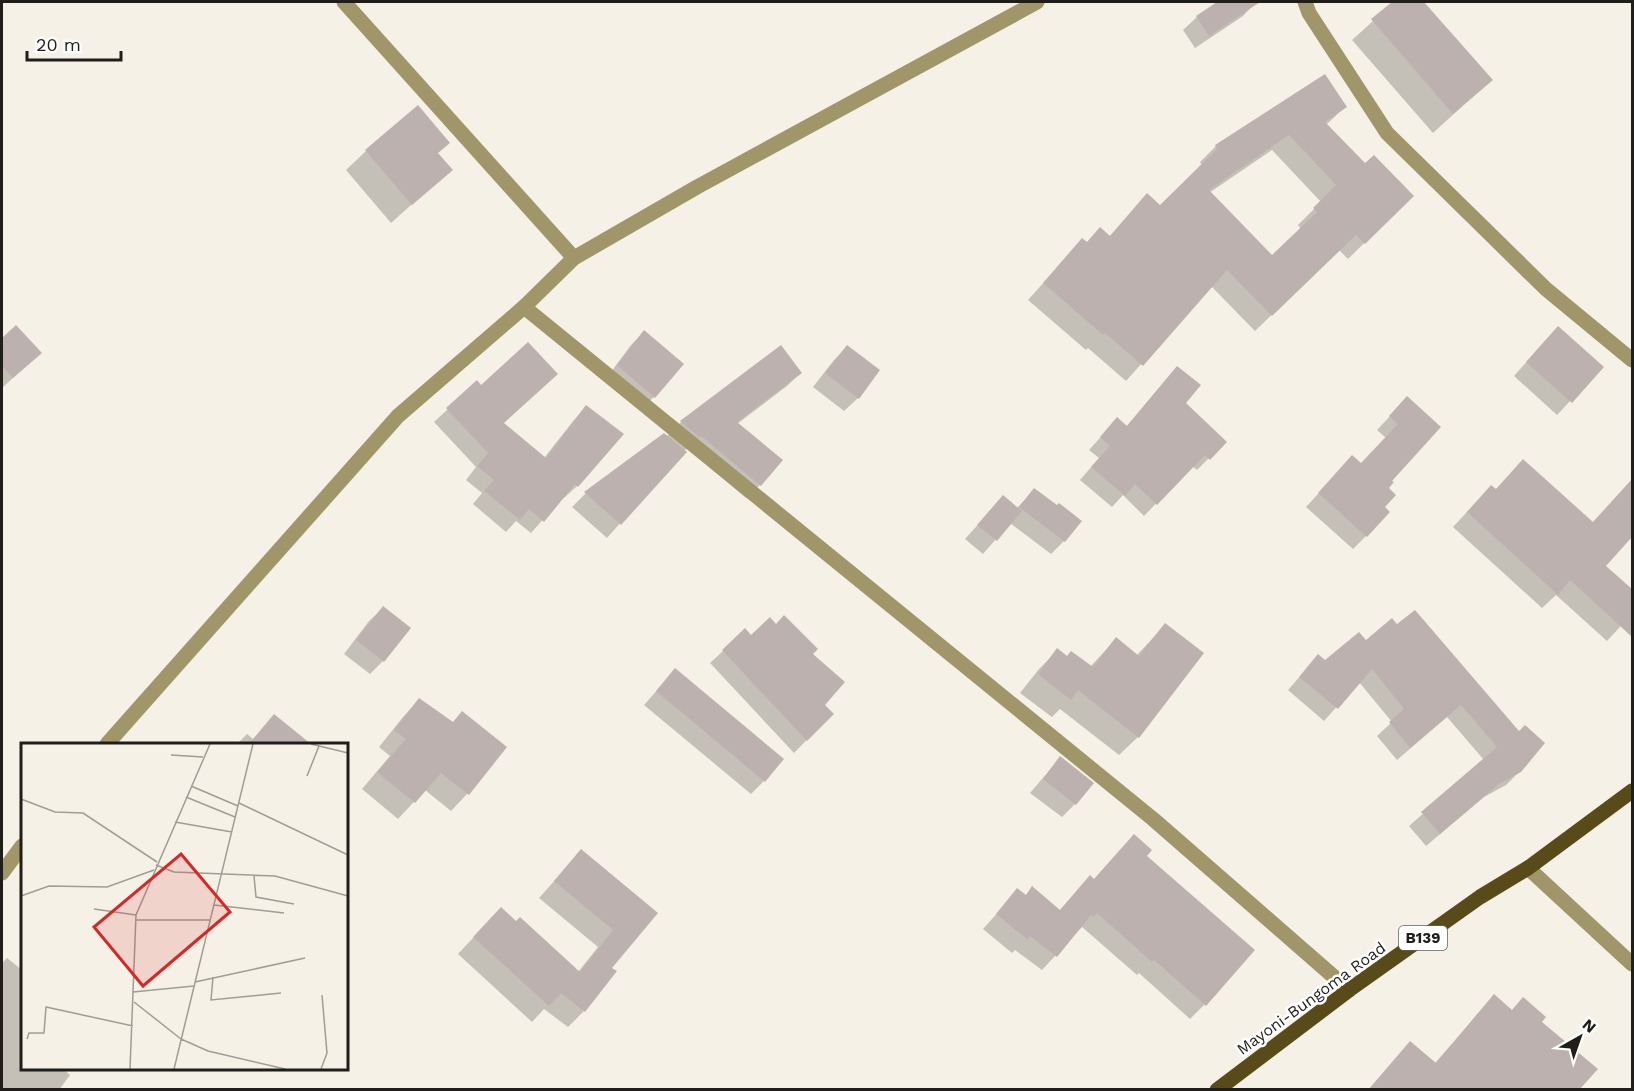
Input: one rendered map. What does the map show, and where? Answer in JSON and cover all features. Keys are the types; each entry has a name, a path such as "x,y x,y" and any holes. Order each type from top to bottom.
{"main road":[{"name":"Mayoni-Bungoma Road","path":"1217,1089 1349,990 1480,897 1528,868 1632,791"}],"street":[{"path":"344,2 574,258"},
{"path":"108,743 398,416 524,307 574,258 697,187 1038,2"},
{"path":"1305,2 1309,14 1387,133 1546,289 1632,360"},
{"path":"524,307 1153,819 1349,990"},
{"path":"2,873 21,847"},
{"path":"1528,868 1632,964"}],"building":[{"path":"1217,2 1260,2 1209,36 1196,16"},
{"path":"1392,2 1424,2 1493,80 1453,114 1371,19"},
{"path":"1325,74 1347,107 1325,122 1365,163 1374,155 1414,196 1365,244 1356,235 1272,316 1227,270 1143,366 1043,283 1082,238 1087,242 1100,227 1110,236 1147,193 1160,205 1217,149 1215,145","holes":["1289,135 1336,185 1313,208 1317,212 1272,255 1209,190"]},
{"path":"418,105 450,143 438,153 453,170 412,205 365,150"},
{"path":"16,325 42,353 13,378 2,366 2,338"},
{"path":"1558,326 1604,367 1572,403 1526,362"},
{"path":"644,330 684,364 655,398 617,365"},
{"path":"528,342 558,374 504,423 546,458 586,405 624,434 578,487 575,484 544,522 529,509 520,520 484,491 494,480 477,466 488,453 446,408 477,380 481,385"},
{"path":"781,345 802,373 737,422 783,460 761,486 680,421"},
{"path":"847,345 880,370 859,399 825,373"},
{"path":"1177,366 1201,385 1186,403 1227,442 1210,460 1205,455 1157,505 1135,484 1125,496 1091,467 1110,446 1100,437 1117,417 1127,426"},
{"path":"1407,396 1441,427 1392,481 1394,482 1389,488 1396,495 1385,507 1390,512 1367,537 1318,493 1352,455 1361,463 1398,424 1389,416"},
{"path":"664,433 687,452 621,525 584,492"},
{"path":"1523,459 1593,522 1632,479 1632,537 1606,566 1632,589 1632,637 1570,580 1558,595 1467,512 1491,485 1496,489"},
{"path":"1034,488 1057,505 1059,503 1082,521 1065,542 1019,507"},
{"path":"1003,495 1022,511 997,541 977,525"},
{"path":"383,606 411,628 384,662 356,640"},
{"path":"1415,610 1519,731 1525,725 1545,743 1521,772 1499,784 1440,834 1421,812 1497,747 1461,705 1410,748 1389,722 1404,709 1372,669 1338,709 1299,677 1318,654 1325,660 1359,632 1366,640 1392,618 1397,624"},
{"path":"784,615 818,649 813,654 845,682 825,705 834,714 807,741 722,650 745,628 751,635 770,617 776,624"},
{"path":"1165,623 1204,653 1139,738 1078,690 1071,700 1038,674 1057,648 1067,656 1071,651 1093,667 1116,637 1139,656"},
{"path":"675,668 784,759 765,782 656,691"},
{"path":"419,698 453,722 462,711 507,747 469,795 441,773 415,803 377,772 406,739 394,730"},
{"path":"274,714 310,743 250,743"},
{"path":"1060,756 1094,783 1076,805 1043,779"},
{"path":"1134,834 1152,850 1147,856 1255,950 1206,1006 1097,913 1094,917 1091,915 1057,957 1030,936 1028,940 996,914 1017,888 1026,895 1032,886 1060,910 1090,875 1094,879"},
{"path":"581,849 658,913 612,968 617,971 585,1012 561,993 549,1006 473,937 501,907 516,921 520,917 580,972 613,930 554,881"},
{"path":"1494,994 1512,1010 1523,997 1546,1017 1542,1022 1598,1069 1580,1089 1369,1089 1410,1041 1436,1063"}]}
